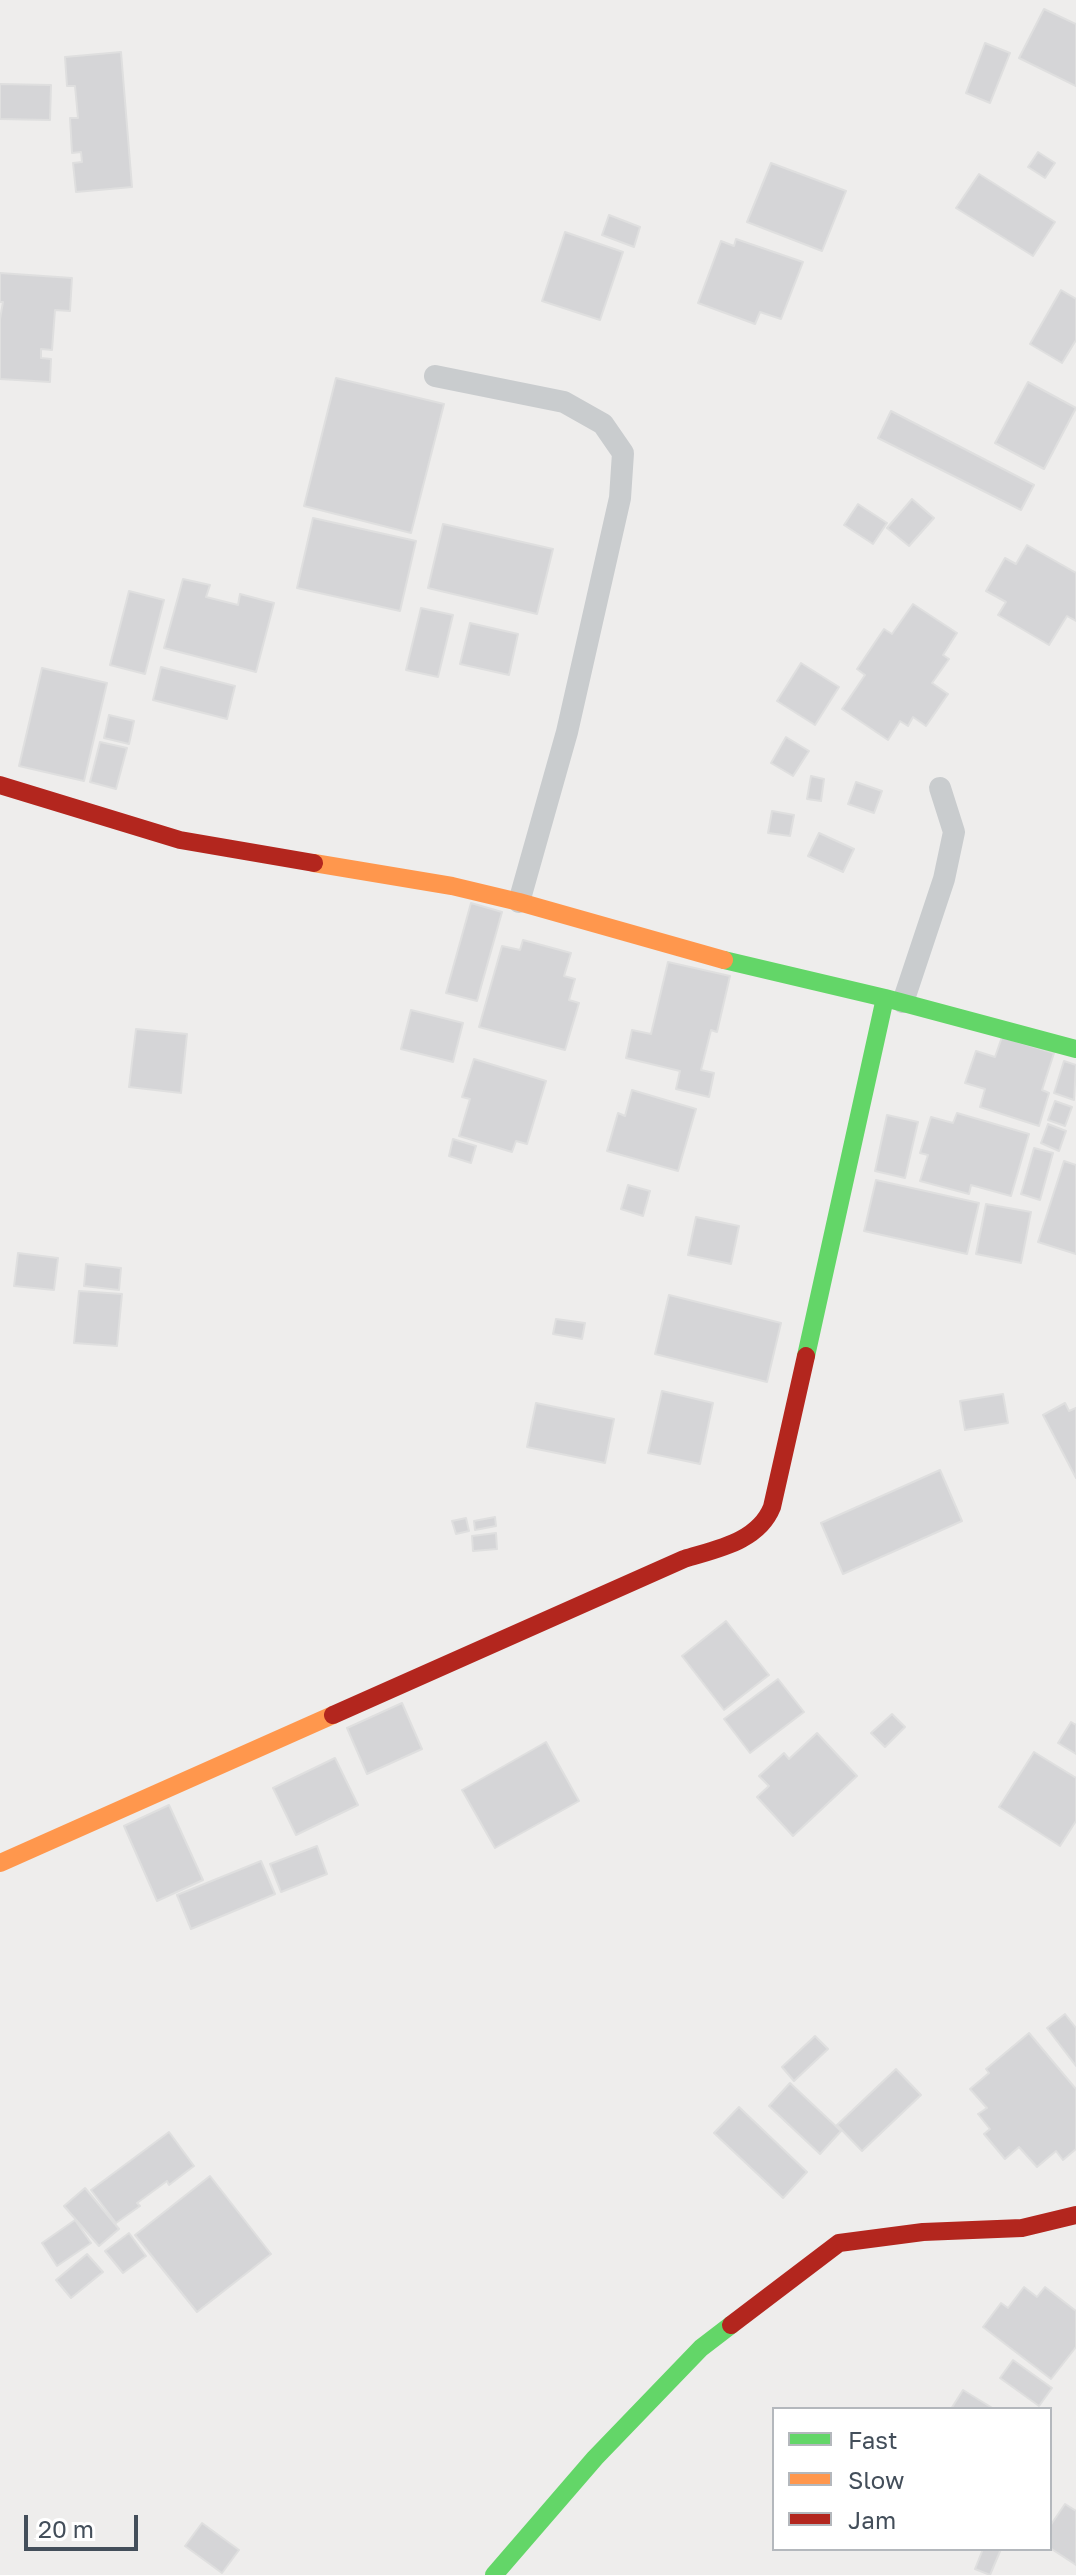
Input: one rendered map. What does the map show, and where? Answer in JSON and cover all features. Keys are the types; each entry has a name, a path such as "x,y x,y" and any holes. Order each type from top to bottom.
{"street":[{"path":"0,785 180,840 452,886 704,955 894,1000 1076,1049"},
{"path":"0,1863 684,1559 733,1543 756,1531 769,1515 777,1488 894,1000"},
{"path":"494,2575 595,2458 701,2348 839,2243 923,2232 1022,2228 1076,2215"}],"lane":[{"path":"435,376 564,402 603,424 623,453 620,498 574,703 519,902"},
{"path":"894,1000 944,879 954,832 940,788"}],"building":[{"path":"1044,9 1076,24 1076,86 1019,58"},
{"path":"985,43 1010,53 990,103 966,93"},
{"path":"121,52 132,187 76,192 73,163 82,162 81,152 72,153 70,118 78,118 75,86 67,86 65,57"},
{"path":"0,84 51,85 50,120 0,119"},
{"path":"1038,152 1055,163 1045,178 1028,167"},
{"path":"771,163 846,191 822,251 747,222"},
{"path":"979,174 1055,222 1033,256 956,208"},
{"path":"609,215 640,227 634,247 602,235"},
{"path":"565,232 623,252 600,320 542,301"},
{"path":"736,239 803,262 781,319 760,312 755,324 698,303 721,241 734,246"},
{"path":"0,273 72,278 70,311 55,310 52,350 41,349 41,358 51,359 50,382 0,379 3,302 0,302"},
{"path":"1061,290 1076,299 1076,340 1062,363 1030,344"},
{"path":"336,378 444,404 411,533 304,506"},
{"path":"1028,382 1076,408 1044,469 995,443"},
{"path":"891,411 1034,485 1021,510 878,438"},
{"path":"912,499 934,518 909,546 887,528"},
{"path":"858,504 887,523 873,544 844,525"},
{"path":"313,518 416,541 400,611 297,588"},
{"path":"443,524 553,549 537,614 428,588"},
{"path":"1027,545 1076,573 1076,621 1067,616 1049,645 998,615 1006,602 986,591 1005,558 1016,564"},
{"path":"183,579 210,585 206,597 238,605 240,594 274,603 256,672 164,648"},
{"path":"129,591 164,600 145,674 110,665"},
{"path":"913,604 957,633 943,655 949,659 932,683 948,694 926,726 913,717 908,726 900,721 888,740 842,709 865,675 857,669 884,629 892,634"},
{"path":"421,608 453,615 438,677 406,670"},
{"path":"470,623 518,634 509,675 460,664"},
{"path":"801,663 839,687 815,725 777,701"},
{"path":"161,667 235,686 227,719 153,700"},
{"path":"42,668 107,683 84,781 19,766"},
{"path":"109,715 134,721 129,744 104,738"},
{"path":"786,737 809,751 793,776 771,763"},
{"path":"100,742 127,748 116,789 90,782"},
{"path":"811,776 824,779 821,801 807,799"},
{"path":"856,782 882,791 874,813 848,804"},
{"path":"772,811 794,815 790,836 768,833"},
{"path":"819,833 854,849 843,872 808,856"},
{"path":"471,903 502,912 477,1001 446,993"},
{"path":"523,940 571,953 564,976 575,979 569,1000 579,1003 565,1050 479,1027 502,946 520,950"},
{"path":"668,962 730,976 717,1032 711,1030 701,1070 714,1073 709,1097 676,1089 680,1071 626,1058 632,1030 651,1034"},
{"path":"411,1010 463,1023 453,1062 401,1049"},
{"path":"136,1029 187,1034 181,1093 129,1087"},
{"path":"1002,1037 1054,1053 1042,1090 1049,1093 1039,1126 980,1107 985,1089 965,1083 976,1051 995,1057"},
{"path":"474,1059 546,1081 527,1144 516,1141 512,1152 459,1136 470,1099 462,1097"},
{"path":"1064,1061 1076,1065 1074,1100 1054,1093"},
{"path":"632,1090 696,1109 678,1171 607,1151 618,1113 625,1116"},
{"path":"1055,1101 1072,1107 1065,1126 1048,1120"},
{"path":"957,1113 1029,1134 1011,1196 971,1185 969,1194 920,1181 928,1155 920,1153 931,1117 953,1123"},
{"path":"887,1115 918,1122 905,1178 875,1171"},
{"path":"1048,1124 1066,1131 1059,1151 1041,1143"},
{"path":"453,1139 476,1146 471,1163 449,1156"},
{"path":"1034,1148 1053,1153 1040,1200 1021,1194"},
{"path":"1064,1161 1076,1165 1076,1254 1038,1242"},
{"path":"876,1180 979,1203 967,1254 864,1231"},
{"path":"628,1185 650,1191 643,1216 621,1209"},
{"path":"986,1204 1031,1212 1021,1263 976,1254"},
{"path":"696,1217 739,1226 731,1264 688,1255"},
{"path":"18,1253 58,1258 54,1290 14,1286"},
{"path":"86,1264 121,1268 119,1290 84,1286"},
{"path":"79,1291 122,1294 117,1346 74,1343"},
{"path":"669,1295 781,1323 767,1382 655,1354"},
{"path":"556,1319 585,1323 582,1339 553,1334"},
{"path":"662,1391 713,1403 700,1464 648,1453"},
{"path":"1003,1394 1008,1423 965,1430 960,1401"},
{"path":"536,1403 614,1419 605,1463 527,1447"},
{"path":"1065,1403 1069,1411 1076,1408 1076,1478 1043,1415"},
{"path":"940,1470 962,1521 843,1574 821,1523"},
{"path":"495,1517 496,1526 475,1530 474,1521"},
{"path":"466,1518 469,1531 456,1534 452,1521"},
{"path":"496,1533 497,1549 473,1551 472,1536"},
{"path":"726,1621 769,1675 724,1710 682,1656"},
{"path":"778,1679 804,1712 750,1753 724,1719"},
{"path":"402,1703 422,1749 367,1774 347,1728"},
{"path":"892,1714 905,1727 885,1747 871,1733"},
{"path":"1071,1722 1076,1725 1076,1754 1058,1743"},
{"path":"817,1733 857,1776 793,1836 757,1797 769,1786 759,1776 784,1753 789,1759"},
{"path":"546,1742 579,1801 495,1848 462,1790"},
{"path":"1034,1752 1076,1778 1076,1821 1060,1846 999,1807"},
{"path":"335,1758 358,1805 296,1835 273,1788"},
{"path":"169,1805 203,1880 157,1901 124,1826"},
{"path":"317,1846 327,1874 281,1892 270,1864"},
{"path":"261,1861 275,1894 191,1929 177,1895"},
{"path":"1065,2014 1076,2028 1076,2066 1047,2028"},
{"path":"1029,2033 1076,2089 1076,2149 1063,2160 1056,2151 1037,2167 1019,2147 1005,2159 984,2134 990,2129 978,2114 987,2108 970,2089 989,2073 986,2069"},
{"path":"815,2036 828,2049 794,2081 782,2067"},
{"path":"896,2069 921,2095 862,2151 837,2125"},
{"path":"790,2083 841,2131 820,2154 769,2106"},
{"path":"739,2107 807,2172 783,2198 714,2133"},
{"path":"169,2132 194,2166 169,2185 167,2181 116,2223 91,2190"},
{"path":"210,2176 271,2254 197,2312 135,2235"},
{"path":"85,2188 119,2229 99,2246 64,2206"},
{"path":"75,2220 91,2243 57,2266 42,2243"},
{"path":"129,2233 146,2256 123,2273 105,2251"},
{"path":"87,2254 103,2272 71,2298 56,2280"},
{"path":"1024,2287 1037,2297 1045,2287 1076,2311 1076,2347 1051,2379 983,2327 1001,2303 1008,2308"},
{"path":"1013,2360 1052,2388 1039,2406 1000,2378"},
{"path":"963,2390 991,2407 952,2407"},
{"path":"1065,2504 1076,2511 1076,2565 1052,2549 1052,2523"},
{"path":"202,2523 239,2550 222,2573 185,2546"},
{"path":"982,2551 1000,2551 990,2575 975,2569"}],"traffic: fast":[{"path":"724,960 885,998 1076,1049"},
{"path":"806,1356 885,998"},
{"path":"494,2575 595,2458 701,2348 731,2325"}],"traffic: slow":[{"path":"314,863 452,886 724,960"},
{"path":"0,1863 333,1715"}],"traffic: jam":[{"path":"0,785 180,840 314,863"},
{"path":"333,1715 684,1559 735,1542 757,1528 772,1507 806,1356"},
{"path":"731,2325 839,2243 923,2232 1022,2228 1076,2215"}]}
